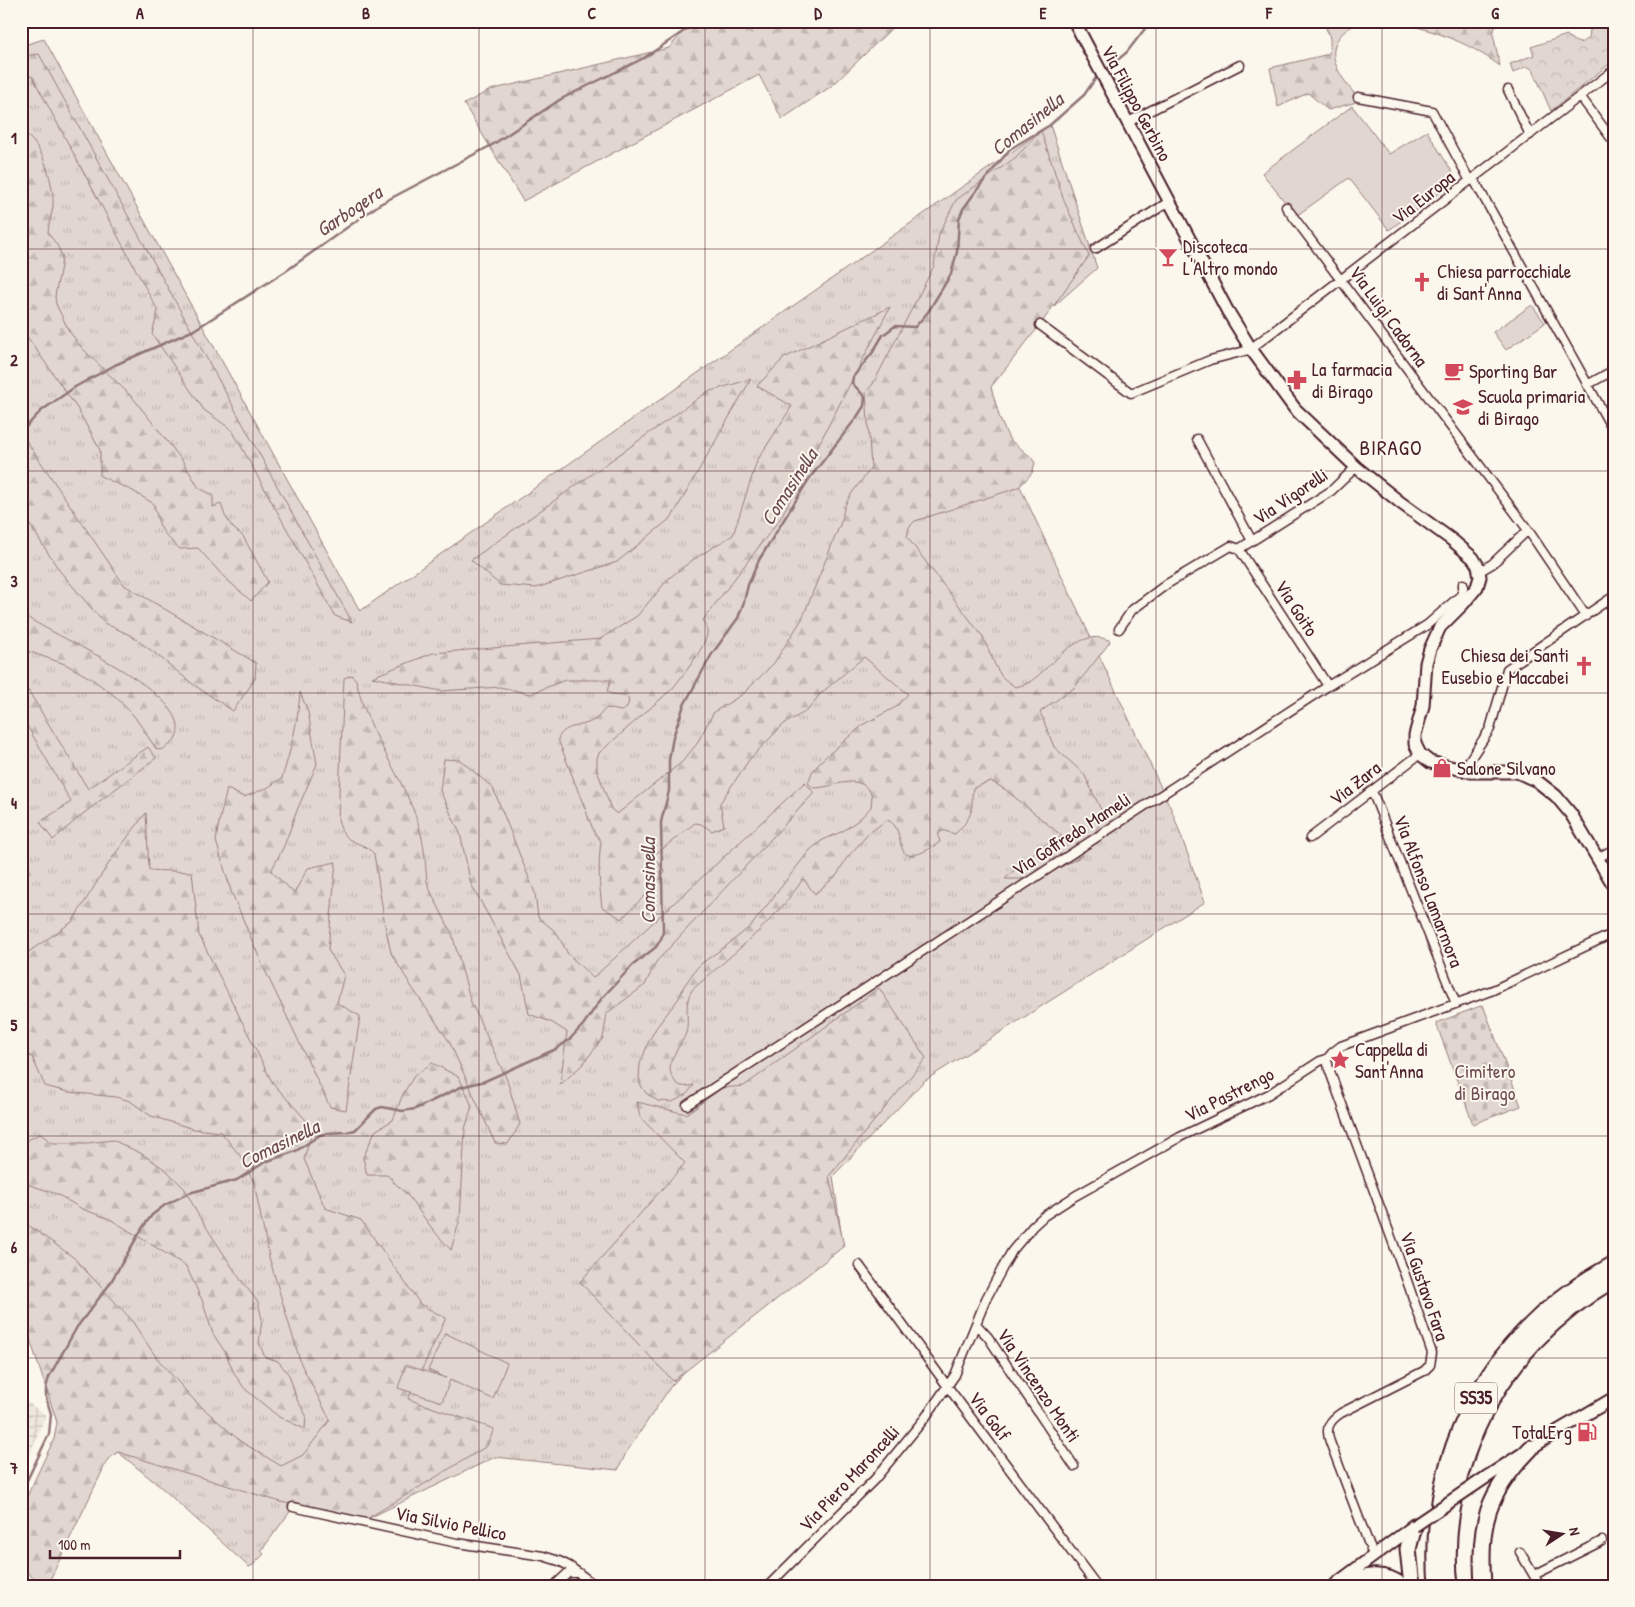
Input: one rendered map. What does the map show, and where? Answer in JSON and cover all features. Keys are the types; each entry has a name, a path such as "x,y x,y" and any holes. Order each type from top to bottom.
{"highway":[{"name":"SS35","path":"1437,1586 1437,1518 1441,1494 1452,1450 1472,1404 1506,1353 1527,1328 1576,1287 1614,1264"},
{"name":"SS35","path":"1450,1586 1449,1547 1457,1488 1465,1461 1492,1400 1513,1367 1535,1340 1559,1317 1587,1295 1614,1279"},
{"path":"1483,1586 1481,1553 1485,1520 1491,1504 1511,1469 1531,1448"},
{"path":"1412,1586 1408,1549 1414,1526"},
{"path":"1335,1586 1371,1576 1388,1578 1402,1586"}],"street":[{"name":"Via Filippo Gerbino","path":"1074,21 1227,310 1295,409 1356,467 1470,554 1480,571"},
{"path":"1128,122 1240,65"},
{"name":"Via Europa","path":"1252,349 1614,70"},
{"path":"1508,90 1530,135"},
{"path":"1580,96 1614,142"},
{"path":"1358,97 1432,110 1614,432"},
{"path":"1095,248 1170,201"},
{"name":"Via Luigi Cadorna","path":"1286,207 1342,279 1528,530 1586,616"},
{"path":"1040,325 1131,392 1210,360 1252,349"},
{"path":"1587,385 1614,370"},
{"path":"1196,439 1252,541"},
{"name":"Via Vigorelli","path":"1119,629 1132,610 1167,584 1232,546 1239,549 1252,541 1331,491 1356,467"},
{"path":"1528,530 1492,564 1480,571 1480,581 1475,590 1440,627 1426,663 1424,706 1415,735 1415,744 1420,754 1430,762 1477,773 1518,772 1537,780 1564,805 1614,886"},
{"name":"Via Goito","path":"1239,549 1328,686"},
{"name":"Via Goffredo Mameli","path":"687,1105 1328,686 1427,626 1461,595 1463,584"},
{"path":"1463,770 1490,729 1507,669 1614,596"},
{"name":"Via Zara","path":"1310,838 1420,754"},
{"name":"Via Alfonso Lamarmora","path":"1372,791 1456,1004"},
{"path":"1598,858 1614,850"},
{"name":"Via Pastrengo","path":"948,1387 960,1366 993,1284 1012,1251 1033,1226 1057,1207 1180,1137 1269,1094 1320,1061 1327,1059 1341,1046 1493,990 1614,933"},
{"name":"Via Gustavo Fara","path":"1327,1059 1432,1353 1430,1365 1424,1371 1341,1413 1332,1419 1327,1427 1330,1442 1372,1555"},
{"name":"Via Golf","path":"859,1265 1096,1586"},
{"name":"Via Vincenzo Monti","path":"976,1324 988,1337 1074,1466"},
{"name":"Via Piero Maroncelli","path":"768,1586 875,1479 948,1387"},
{"path":"1335,1586 1372,1555 1488,1476 1614,1398"},
{"name":"Via Silvio Pellico","path":"292,1507 457,1543 543,1556 559,1561 581,1574 596,1586"},
{"path":"1534,1575 1602,1541"},
{"path":"1520,1552 1540,1586"},
{"path":"554,1586 568,1573 575,1572 581,1574"}],"shaded area":[{"path":"21,1398 46,1415 21,1476"}],"green space":[{"path":"692,21 899,21 833,85 782,119 759,75 523,201 464,104 490,90 669,48"},
{"path":"1329,21 1367,21 1352,26 1343,33 1335,45 1334,53 1338,70 1360,101 1328,110 1308,93 1278,107 1270,68 1329,54 1330,38 1326,29"},
{"path":"1389,21 1507,21 1495,27 1493,34 1500,66 1474,49 1447,37 1419,27"},
{"path":"1609,21 1614,27 1614,60 1551,111 1533,70 1527,66 1513,73 1510,64 1534,55 1531,47 1567,35 1575,41 1583,42 1589,38 1590,30"},
{"path":"44,39 360,611 1050,125 1097,268 970,380 1172,811 1205,902 924,1081 833,1176 843,1246 691,1365 671,1386 626,1453 618,1470 495,1457 365,1520 292,1509 261,1551 264,1554 249,1567 163,1489 118,1452 57,1422 21,1301 21,46"},
{"path":"39,54 352,622 335,616 232,430 204,410 152,334 158,311 32,76 21,78 21,56"},
{"path":"1352,106 1389,154 1427,131 1457,180 1389,230 1349,178 1296,216 1262,173"},
{"path":"1041,131 1065,203 1089,256 1040,325 991,387 1000,419 1009,439 1031,457 1035,463 1032,473 1020,486 1014,489 915,521 909,527 907,537 983,637 1002,677 1015,687 1030,682 1076,643 1097,637 1109,640 1110,642 1075,687 1040,712 1054,747 1084,774 1104,816 1082,856 1038,879 1005,879 1037,850 1062,836 1006,790 991,781 973,788 972,809 958,831 955,834 941,831 938,836 940,842 923,852 912,855 905,853 898,832 894,825 887,820 869,833 846,859 837,875 815,894 803,879 792,895 765,924 692,990 687,1006 686,1033 671,1062 670,1068 674,1080 680,1086 694,1085 686,1095 672,1102 658,1101 646,1093 640,1084 640,1064 656,1028 679,998 684,986 696,969 751,926 809,851 821,841 843,831 861,818 871,807 872,796 867,788 861,784 846,782 814,788 808,783 812,772 823,759 864,724 896,707 908,694 864,657 820,694 808,710 784,724 749,760 720,803 724,826 712,831 701,824 695,823 652,855 665,872 622,919 602,907 599,874 601,841 594,832 558,739 564,731 594,720 607,708 621,711 627,708 629,700 624,695 611,694 607,691 611,680 565,680 530,694 500,687 441,691 372,677 433,653 600,639 637,616 669,578 694,559 733,535 757,461 792,406 757,386 784,358 890,307 780,519 703,620 707,629 707,635 697,655 672,689 599,753 597,770 611,809 617,814 682,762 696,745 714,712 743,694 774,663 802,619 843,517 845,505 853,491 871,468 866,392 873,384 934,266 939,234 956,200 1015,158"},
{"path":"26,135 38,148 50,177 53,206 48,233 62,256 55,296 56,304 69,331 82,348 133,398 182,460 199,488 213,495 213,507 221,504 225,516 233,528 243,536 268,582 251,601 224,577 198,548 180,549 169,538 159,524 154,504 133,491 100,476 100,450 77,408 21,328 21,136"},
{"path":"1532,305 1545,323 1506,350 1493,332"},
{"path":"751,379 672,517 617,562 536,588 500,585 471,560 707,392"},
{"path":"21,433 124,585 256,663 255,679 233,711 194,685 130,635 104,623 59,570 21,511"},
{"path":"21,613 118,667 145,685 166,704 177,722 175,739 170,745 164,749 157,750 134,716 115,696 92,679 65,664 21,649"},
{"path":"352,675 356,680 374,731 400,780 415,814 422,839 429,888 452,934 471,1002 507,1080 520,1124 508,1144 495,1143 449,1041 391,953 374,854 369,849 348,839 338,819 344,678"},
{"path":"28,690 88,789 148,747 156,758 84,813 53,840 40,822 71,802 21,715 21,694"},
{"path":"300,692 308,712 317,764 284,846 271,871 294,893 308,868 336,862 328,950 344,975 337,1003 360,1016 346,1110 330,1107 262,964 231,891 216,841 227,789 244,797 267,788 282,778 294,735"},
{"path":"444,759 460,760 493,788 535,893 538,917 556,932 568,954 593,978 805,782 814,793 656,962 645,985 607,1013 603,1038 582,1065 560,1085 567,1032 551,1022 529,1014 521,975 471,884 460,833 440,791"},
{"path":"146,813 149,870 192,872 199,935 272,1082 313,1128 304,1159 325,1208 361,1220 421,1305 446,1318 408,1399 494,1429 487,1446 365,1520 281,1502 118,1452 108,1459 47,1586 40,1586 21,1565 21,1509 54,1439 57,1422 24,1321 21,1318 21,1220 73,1257 130,1318 156,1357 194,1400 240,1441 281,1466 303,1455 330,1420 301,1364 269,1257 254,1183 241,1157 221,1132 194,1129 151,1116 130,1101 116,1097 68,1092 45,1086 32,1057 21,1051 21,960 24,955 72,922 112,858"},
{"path":"21,853 31,871 21,877"},
{"path":"879,988 926,1058 829,1176 844,1246 673,1381 580,1282 685,1163 640,1117 637,1102 686,1114 722,1088 744,1086"},
{"name":"Cimitero di Birago","path":"1483,1005 1521,1106 1473,1124 1436,1023"},
{"path":"432,1063 459,1077 472,1106 465,1129 460,1219 451,1250 434,1231 409,1197 387,1175 367,1175 363,1158 375,1131 393,1120 403,1094 414,1076"},
{"path":"40,1134 53,1143 87,1143 113,1140 142,1154 166,1170 185,1189 197,1213 240,1279 258,1302 262,1319 259,1343 265,1357 278,1361 289,1375 297,1400 306,1415 305,1429 279,1417 245,1389 235,1375 225,1352 213,1334 202,1300 186,1266 110,1219 82,1209 57,1194 21,1182 21,1143"},
{"path":"445,1333 507,1363 493,1399 450,1380 442,1402 398,1388 406,1365 446,1378 428,1370"}],"waterway":[{"name":"Garbogera","path":"21,432 41,411 75,387 115,365 194,330 286,271 380,204 492,145 561,99 644,58 699,21"},
{"path":"1108,68 1127,52 1147,26 1155,21"},
{"name":"Comasinella","path":"21,1493 49,1434 51,1414 46,1397 49,1377 77,1327 109,1285 152,1215 165,1205 189,1193 237,1180 265,1162 296,1151 320,1135 355,1130 376,1109 382,1107 403,1111 415,1109 461,1087 485,1081 556,1049 569,1040 583,1025 602,998 633,965 656,947 663,932 661,822 669,791 669,760 673,737 684,705 712,654 738,618 748,585 759,560 809,479 864,406 865,397 852,383 853,377 873,352 883,335 895,326 915,327 928,312 951,274 957,252 959,219 963,209 1010,149 1050,125 1084,95 1098,75"}],"place":[{"name":"Discoteca L'Altro mondo","path":"1168,257"},
{"name":"Chiesa parrocchiale di Sant'Anna","path":"1422,282"},
{"name":"Sporting Bar","path":"1454,371"},
{"name":"La farmacia di Birago","path":"1297,380"},
{"name":"Scuola primaria di Birago","path":"1463,407"},
{"name":"Chiesa dei Santi Eusebio e Maccabei","path":"1584,666"},
{"name":"Salone Silvano","path":"1442,768"},
{"name":"Cappella di Sant'Anna","path":"1340,1060"},
{"name":"TotalErg","path":"1587,1432"}],"district":[{"name":"BIRAGO","path":"1391,448"}]}
